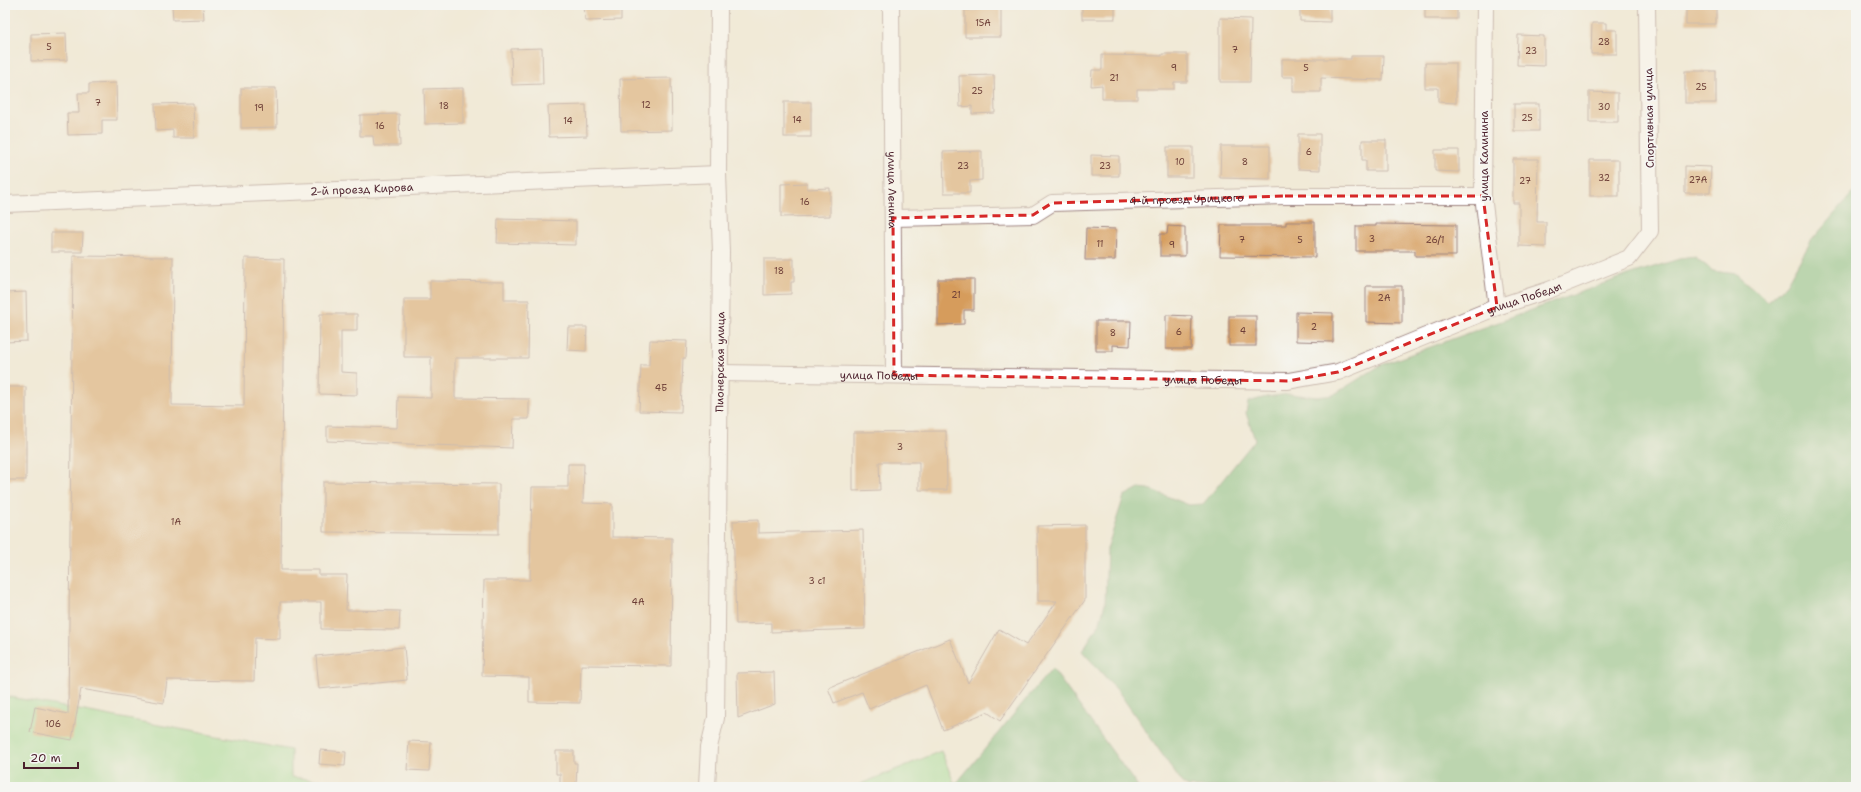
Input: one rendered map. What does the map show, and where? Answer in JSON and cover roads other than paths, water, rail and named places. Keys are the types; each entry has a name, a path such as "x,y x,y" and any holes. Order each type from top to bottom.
{"street":[{"name":"Пионерская улица","path":"707,787 709,747 716,718 721,252 718,174 719,5"},
{"name":"улица Ленина","path":"891,5 894,375"},
{"name":"улица Калинина","path":"1485,5 1483,196 1497,307"},
{"name":"Спортивная улица","path":"1647,5 1650,231"},
{"name":"2-й проезд Кирова","path":"5,204 718,174"},
{"name":"4-й проезд Урицкого","path":"892,218 1033,214 1052,203 1285,196 1483,196"},
{"name":"улица Победы","path":"720,373 1288,381 1338,372 1497,307 1549,290 1629,258 1650,231"}]}
